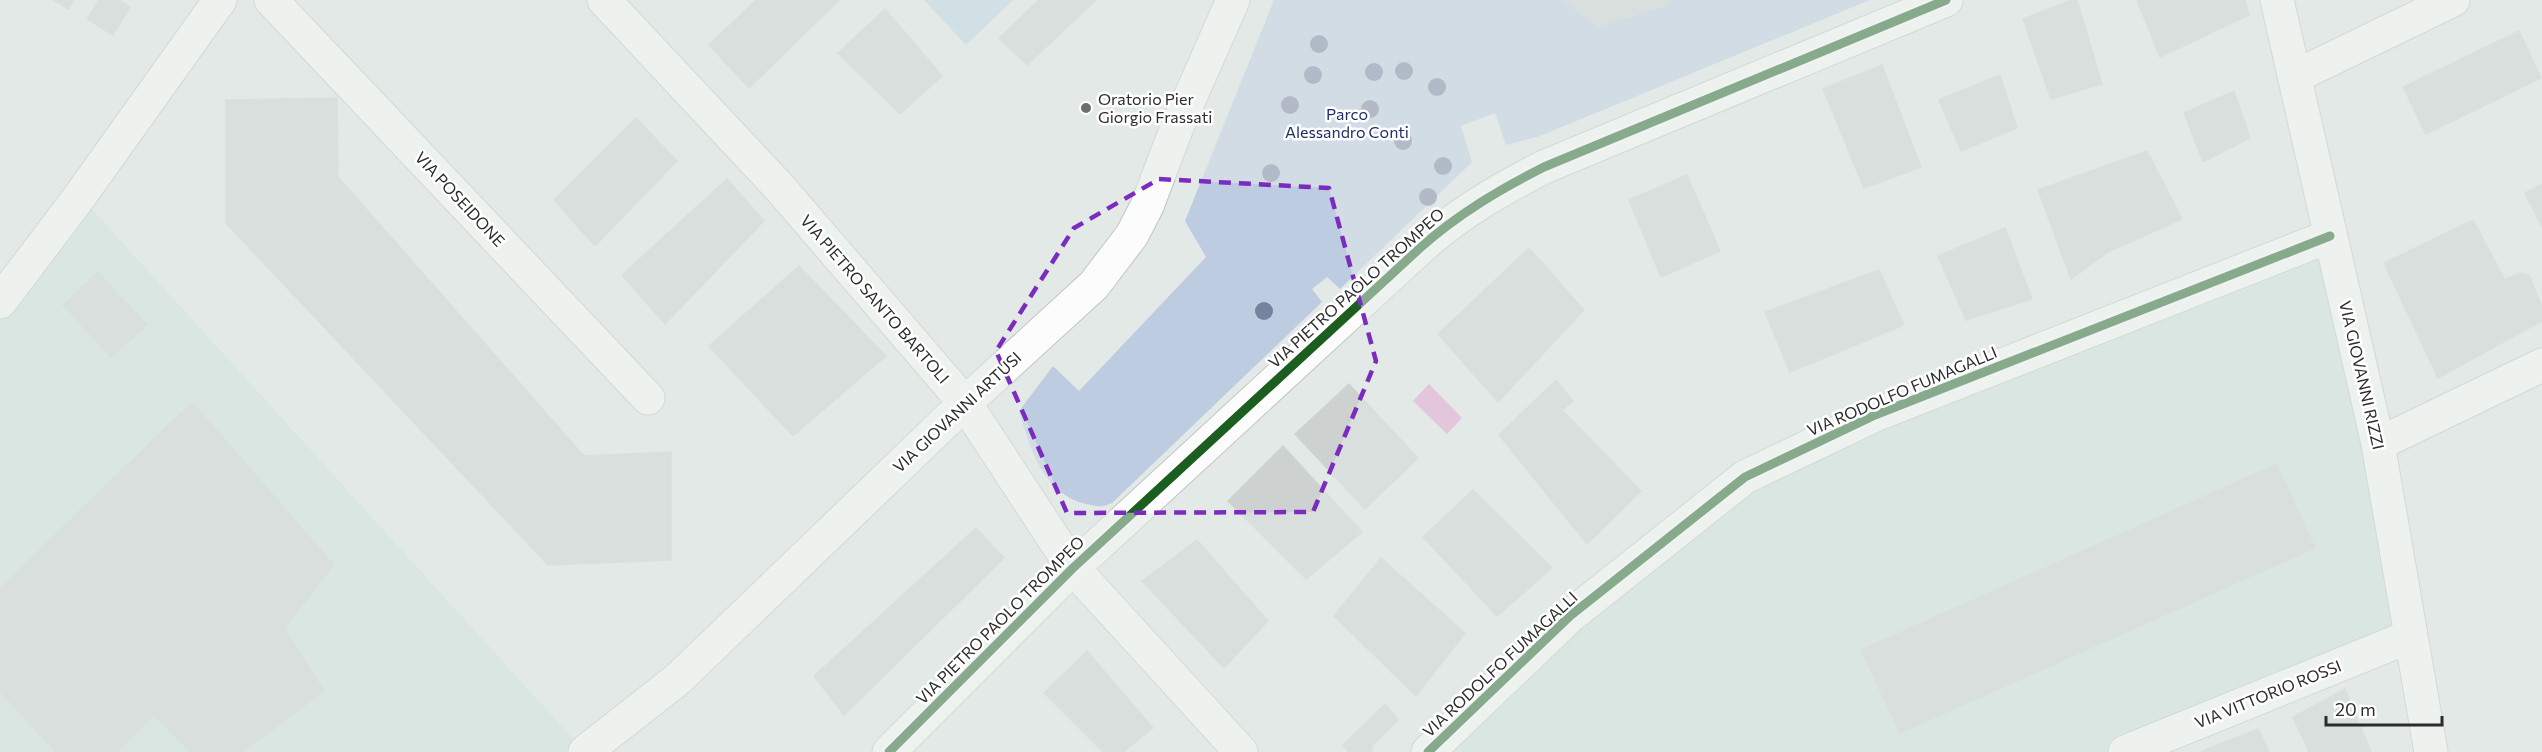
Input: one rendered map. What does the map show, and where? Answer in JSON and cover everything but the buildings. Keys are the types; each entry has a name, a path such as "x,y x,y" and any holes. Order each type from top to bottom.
{"street":[{"path":"0,303 80,196 220,0"},
{"name":"VIA POSEIDONE","path":"271,0 648,398"},
{"name":"VIA PIETRO SANTO BARTOLI","path":"604,0 780,188 965,403 1073,568 1240,752"},
{"name":"VIA GIOVANNI ARTUSI","path":"585,752 678,679 965,403 1094,285 1132,235 1147,206 1181,118 1233,0"},
{"name":"VIA PIETRO PAOLO TROMPEO","path":"889,752 1073,568 1420,248 1471,207 1503,187 1544,167 1946,0"},
{"name":"VIA GIOVANNI RIZZI","path":"2277,0 2378,444 2431,752"},
{"path":"2294,77 2453,0"},
{"name":"VIA RODOLFO FUMAGALLI","path":"1428,752 1570,616 1745,477 1875,415 2330,236"},
{"path":"2378,444 2542,366"},
{"name":"VIA VITTORIO ROSSI","path":"2125,752 2411,636"}],"highlighted area":[{"path":"1159,179 1329,188 1376,361 1313,512 1067,513 996,351 1074,228"}],"shaded area":[{"path":"924,0 1013,0 966,45"},
{"path":"80,196 585,752 0,752 0,303"},
{"path":"2330,236 2411,636 2125,752 1427,752 1745,477"},
{"path":"1429,384 1462,418 1447,434 1413,401"}],"green space":[{"name":"Parco Alessandro Conti","path":"1274,0 1563,0 1599,26 1669,4 1669,0 1870,0 1540,136 1506,145 1495,113 1461,126 1472,162 1340,289 1327,277 1312,289 1322,302 1112,503 1096,506 1071,499 1049,480 1040,468 1019,411 1053,366 1079,391 1206,257 1185,221"}],"cycle path":[{"path":"889,752 1073,568 1420,248 1464,213 1544,167 1946,0"},
{"path":"1428,752 1570,616 1745,477 1875,415 2330,236"}],"place":[{"name":"Oratorio Pier Giorgio Frassati","path":"1086,108"}]}
